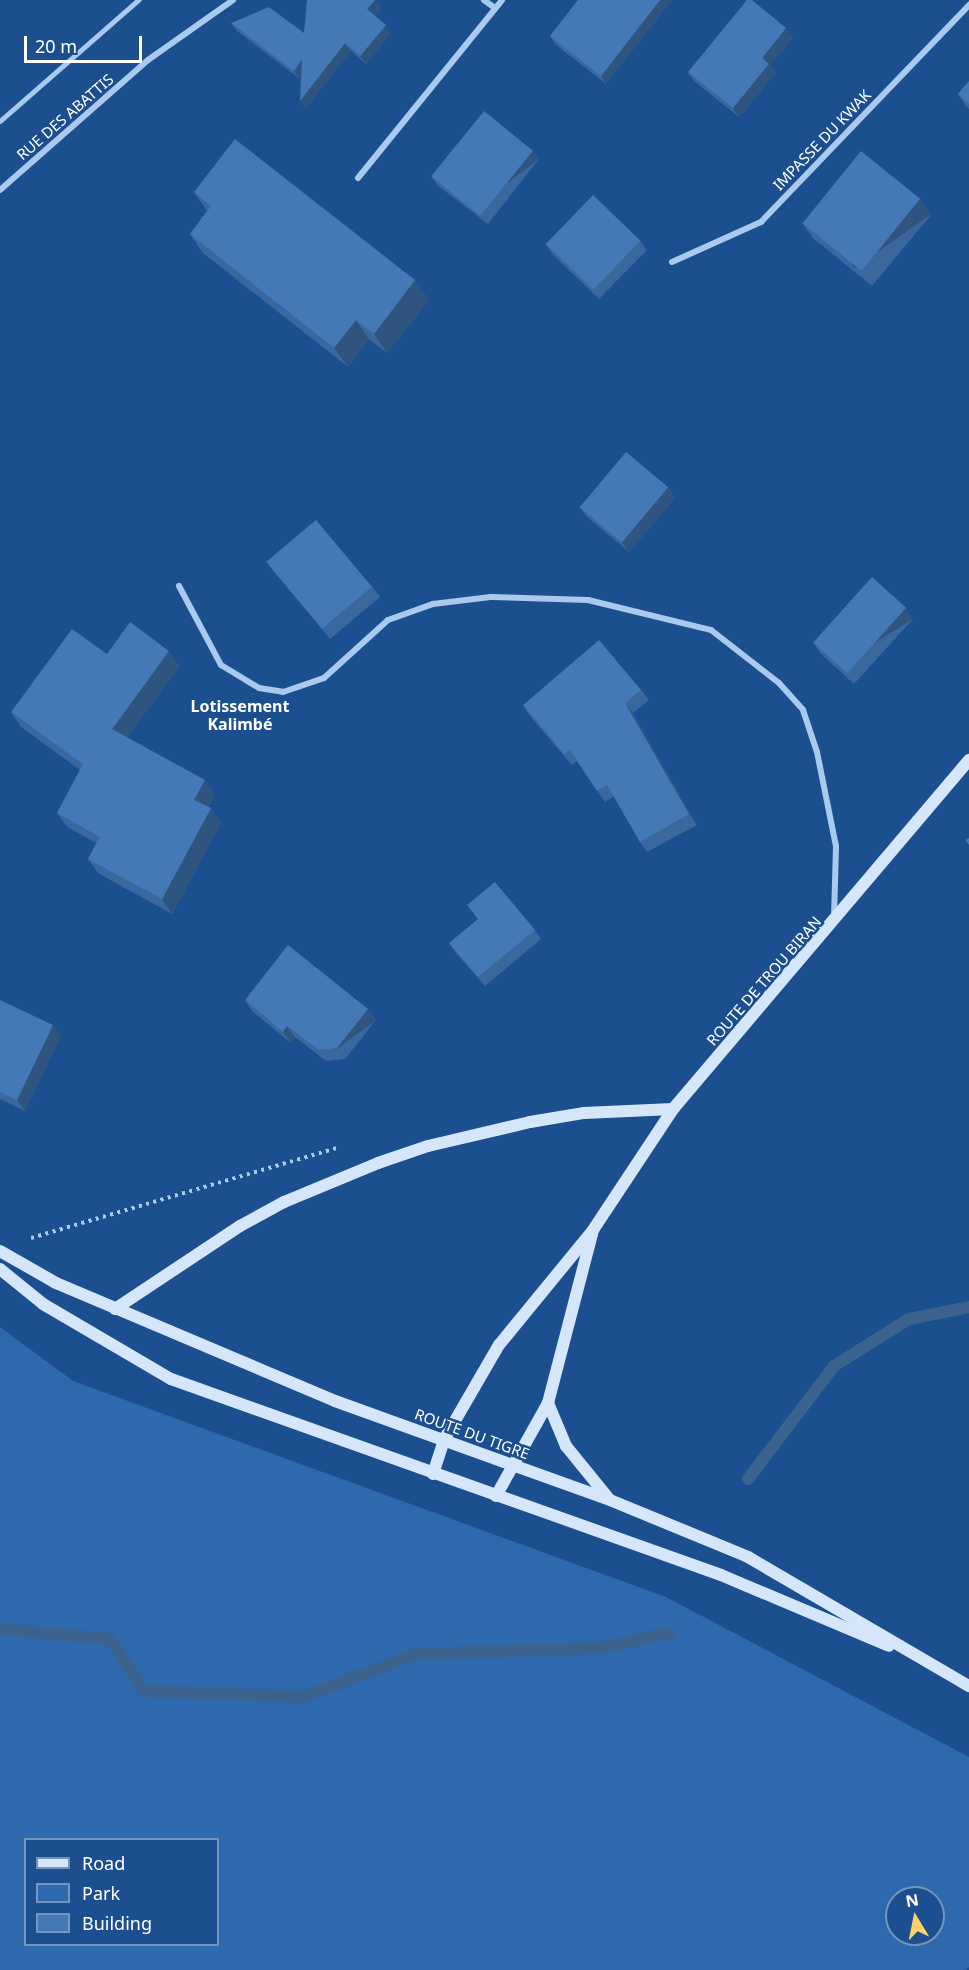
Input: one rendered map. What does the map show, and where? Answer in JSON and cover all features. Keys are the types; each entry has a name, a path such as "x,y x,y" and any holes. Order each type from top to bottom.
{"main road":[{"name":"ROUTE DE TROU BIRAN","path":"433,1474 445,1438 499,1345 593,1230 673,1109 834,924 969,760"},
{"path":"115,1309 240,1226 284,1202 378,1163 530,1122 584,1113 673,1109"},
{"name":"ROUTE DE TROU BIRAN","path":"496,1496 548,1403 593,1230"},
{"name":"ROUTE DU TIGRE","path":"0,1251 56,1283 335,1401 445,1438 610,1500 748,1557 969,1686"},
{"name":"ROUTE DU TIGRE","path":"0,1269 43,1304 171,1379 721,1575 926,1661"},
{"path":"548,1403 566,1446 610,1500"}],"street":[{"name":"RUE DES ABATTIS","path":"0,190 148,60 233,0"},
{"path":"484,0 495,8"},
{"path":"358,178 502,0"},
{"name":"IMPASSE DU KWAK","path":"672,262 761,222 969,5"},
{"path":"179,586 221,665 259,688 283,692 324,678 388,620 433,604 491,597 588,600 711,630 778,683 803,710 817,752 837,846 834,924"}],"lane":[{"path":"0,121 138,0"}],"green space":[{"path":"0,1327 73,1381 666,1597 969,1757 969,1967 966,1970 0,1970"}],"building":[{"path":"307,0 375,0 367,9 386,25 360,56 345,43 300,101 302,59 294,71 231,23 269,7 304,33"},
{"path":"578,0 660,0 601,76 550,36"},
{"path":"747,0 752,0 786,28 762,58 769,64 733,108 688,72"},
{"path":"969,81 969,104 958,94"},
{"path":"484,111 533,151 480,216 431,176"},
{"path":"235,139 415,280 374,334 356,320 334,348 190,234 211,206 194,192"},
{"path":"861,151 920,199 862,271 802,223"},
{"path":"593,195 640,241 593,290 546,244"},
{"path":"626,452 668,487 622,543 580,507"},
{"path":"316,520 372,587 322,628 266,562"},
{"path":"872,577 906,608 847,673 813,642"},
{"path":"130,622 169,651 112,729 205,780 194,800 211,808 162,899 88,859 100,837 57,813 83,764 11,712 72,629 107,654"},
{"path":"599,640 641,690 625,703 689,814 640,842 607,785 597,791 570,750 564,754 523,705"},
{"path":"495,882 535,930 478,977 449,943 478,919 467,905"},
{"path":"288,945 368,1009 337,1048 319,1050 287,1026 283,1032 245,1000"},
{"path":"0,1000 53,1025 17,1100 0,1092"}],"waterway":[{"path":"748,1479 834,1366 909,1319 969,1307"},
{"path":"0,1629 110,1639 144,1691 304,1697 416,1654 601,1648 669,1633"}],"district":[{"name":"Lotissement Kalimbé","path":"240,715"}]}
